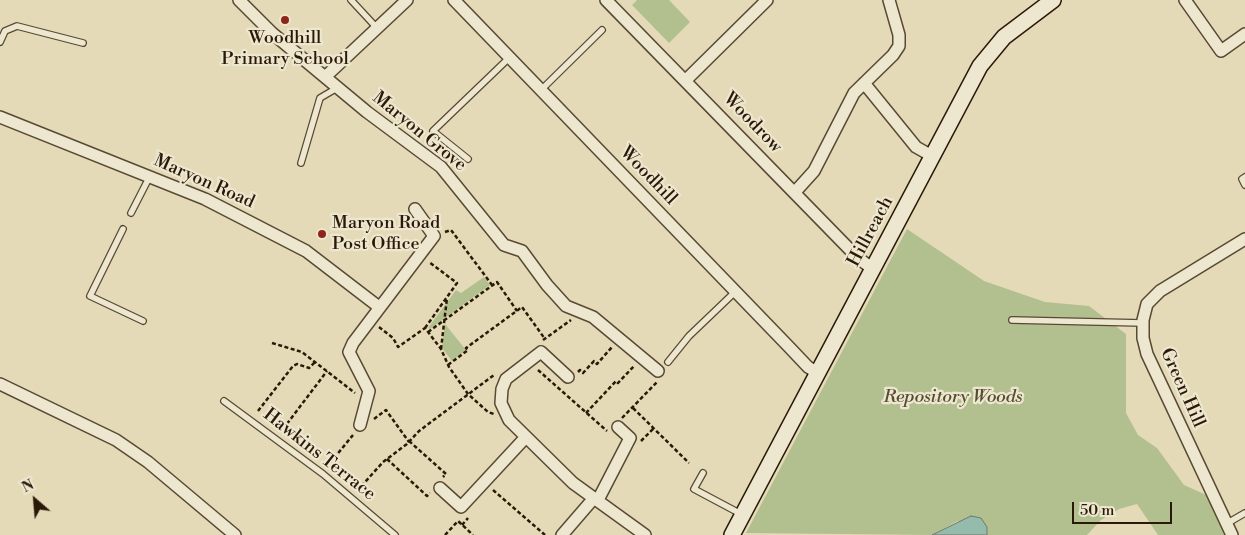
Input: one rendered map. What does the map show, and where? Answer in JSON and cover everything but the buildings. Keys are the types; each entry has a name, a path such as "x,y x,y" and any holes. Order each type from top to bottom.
{"main road":[{"name":"Hillreach","path":"732,535 980,66 992,50 1019,24 1053,0"}],"street":[{"name":"Maryon Grove","path":"239,0 272,33 337,88 400,139 441,167 504,245 522,251 547,285 566,306 593,317 660,374"},
{"path":"325,77 407,0"},
{"name":"Woodhill","path":"454,0 808,367 818,373"},
{"name":"Woodrow","path":"606,0 858,258 873,269"},
{"path":"686,80 767,0"},
{"path":"795,192 814,171 854,92 893,55 898,46 899,35 889,0"},
{"path":"1185,0 1221,51 1245,34"},
{"path":"864,83 916,147 932,156"},
{"name":"Maryon Road","path":"0,117 205,199 306,251 379,307"},
{"path":"360,426 369,391 349,352 369,320 434,236 416,209"},
{"name":"Green Hill","path":"1232,535 1147,354 1143,338 1143,322 1148,304 1160,291 1245,240"},
{"path":"570,379 541,352 506,379 502,389 501,403 509,420 525,438 573,483 645,535"},
{"path":"0,384 116,440 148,462 235,535"},
{"path":"562,535 596,499 630,438 614,428"},
{"path":"438,486 461,507 489,486 525,438"}],"lane":[{"path":"351,0 377,28"},
{"path":"0,42 5,31 17,26 82,43"},
{"path":"540,90 602,30"},
{"path":"468,159 434,131 509,58"},
{"path":"302,163 320,98 337,88"},
{"path":"131,213 150,176"},
{"path":"1245,177 1242,179 1245,185"},
{"path":"122,229 90,296 143,321"},
{"path":"668,362 689,336 735,292"},
{"path":"1012,320 1143,322"},
{"name":"Hawkins Terrace","path":"224,401 323,474 394,535"},
{"path":"702,473 694,489 746,509"},
{"path":"1226,524 1245,513"}],"path":[{"path":"434,236 451,230 492,285"},
{"path":"369,320 393,338 398,347 425,328 458,283 420,255"},
{"path":"428,332 496,282 518,311"},
{"path":"441,349 448,297"},
{"path":"448,365 468,350 466,348 522,307 545,339"},
{"path":"537,344 582,312"},
{"path":"425,328 441,349 448,365 468,394 488,412 509,420"},
{"path":"561,391 580,370 583,373 594,361 597,364 620,339"},
{"path":"272,343 302,352 367,402"},
{"path":"586,413 616,381 618,384 642,357"},
{"path":"258,411 292,366 297,364 309,368 315,362"},
{"path":"529,362 608,431 614,428 633,408 660,374"},
{"path":"283,429 328,371"},
{"path":"350,498 387,459 419,431 498,371"},
{"path":"633,408 688,464"},
{"path":"371,421 386,410 409,441 446,474 438,486 427,496 387,459"},
{"path":"330,462 360,426"},
{"path":"487,497 489,486"},
{"path":"489,486 545,535"},
{"path":"462,525 474,511"},
{"path":"446,535 458,521 473,535"}],"green space":[{"path":"637,0 669,0 690,22 669,43 632,5"},
{"name":"Repository Woods","path":"907,229 984,281 1045,302 1089,306 1126,334 1126,413 1138,435 1157,448 1184,485 1213,498 1232,535 1158,535 1137,504 1119,509 1101,520 1087,535 987,535 987,527 958,521 932,535 746,533"},
{"path":"484,277 490,285 430,329 428,328 456,290 461,293"},
{"path":"445,324 466,350 452,361 442,348"}],"shaded area":[{"path":"971,516 981,518 987,527 987,535 932,535"}],"place":[{"name":"Woodhill Primary School","path":"285,20"},
{"name":"Maryon Road Post Office","path":"322,234"}]}
